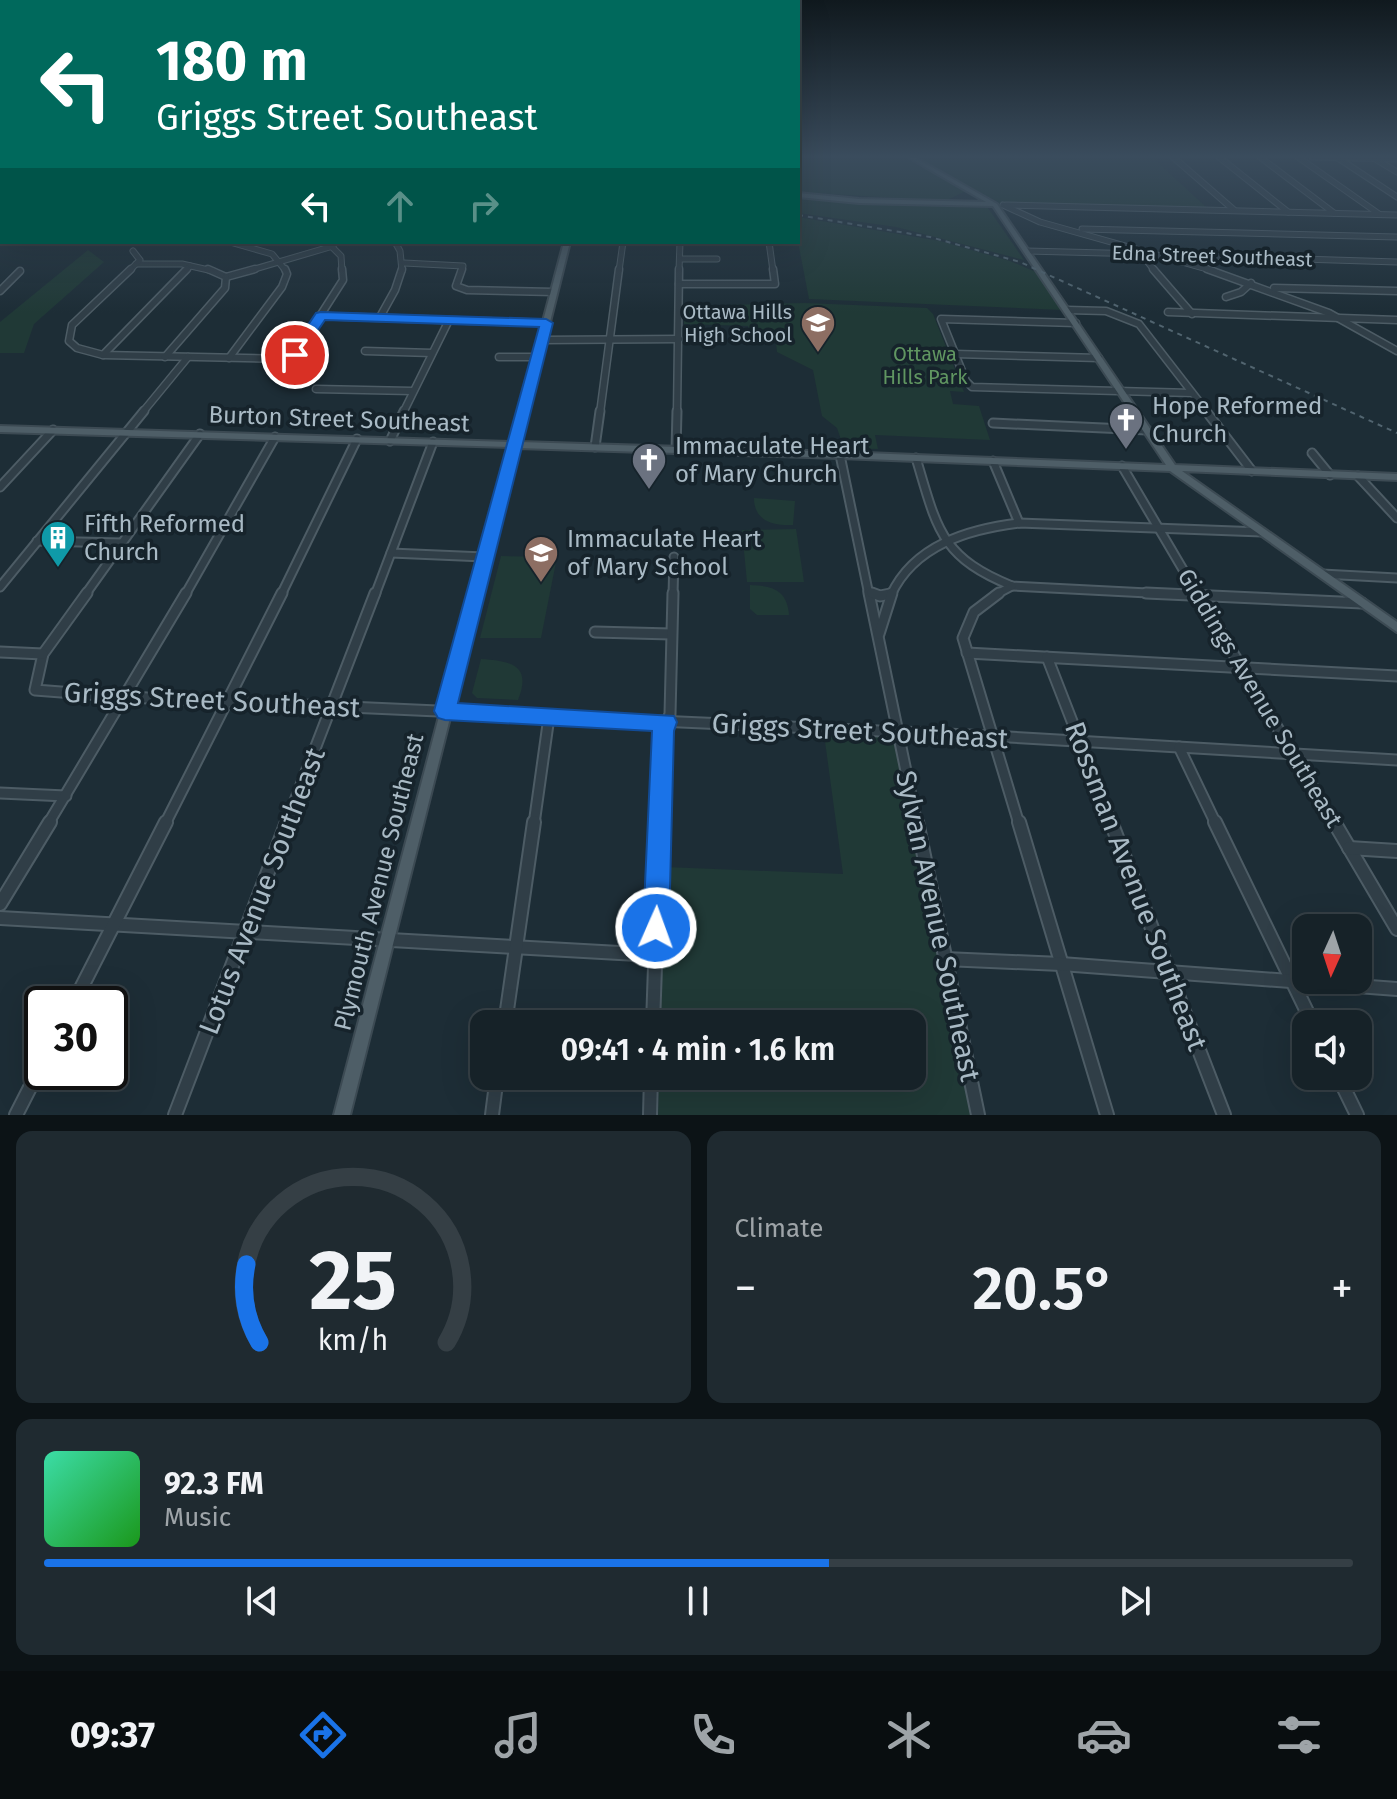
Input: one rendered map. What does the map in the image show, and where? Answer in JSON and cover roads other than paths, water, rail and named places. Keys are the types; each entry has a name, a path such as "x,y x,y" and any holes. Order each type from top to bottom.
{"main road":[{"path":"1001,209 1173,469 1397,628"},
{"name":"Plymouth Avenue Southeast","path":"342,1115 566,244"},
{"name":"Burton Street Southeast","path":"0,429 840,455 1397,477"}],"street":[{"path":"1011,209 1266,288 1342,318 1397,351"},
{"path":"1157,209 1397,215"},
{"path":"1284,209 1288,212"},
{"path":"1330,209 1335,213"},
{"path":"1372,209 1379,214"},
{"path":"1076,230 1397,237"},
{"path":"229,358 285,283 286,269 281,261 263,249 239,244"},
{"path":"133,251 140,257 136,264 69,330 69,341 77,348 103,355 290,358 343,280 341,256 330,244 226,277 218,272 190,266 136,264"},
{"path":"380,317 395,290 404,263 396,244"},
{"path":"595,447 623,244"},
{"path":"676,450 680,244"},
{"path":"679,284 775,284 769,244"},
{"name":"Edna Street Southeast","path":"1027,251 1397,262"},
{"path":"1141,254 1192,314"},
{"path":"680,259 717,259"},
{"path":"404,263 463,266 456,286 467,290 554,292"},
{"path":"103,355 190,266"},
{"path":"0,291 20,271"},
{"path":"165,357 225,288 226,277"},
{"path":"1226,297 1241,292 1251,283"},
{"path":"1266,288 1397,291"},
{"path":"1067,310 1106,311 1139,324 1252,471"},
{"path":"1168,312 1397,320"},
{"path":"321,316 546,323"},
{"path":"1076,323 941,319 966,381 972,387 1123,394 1192,393"},
{"path":"390,441 449,320"},
{"path":"542,340 679,339"},
{"path":"365,351 432,353"},
{"path":"955,354 1099,358"},
{"path":"0,587 188,357"},
{"path":"499,357 538,357"},
{"path":"316,389 412,391"},
{"path":"993,423 1147,430"},
{"path":"0,487 53,430"},
{"path":"43,654 200,434"},
{"path":"0,904 126,697 275,437"},
{"path":"82,986 228,702 357,439"},
{"name":"Lotus Avenue Southeast","path":"175,1115 433,442"},
{"path":"1312,453 1330,475"},
{"name":"Sylvan Avenue Southeast","path":"840,455 978,1115"},
{"path":"916,458 943,541 970,569 1012,586 1362,603"},
{"path":"993,461 1019,523"},
{"name":"Giddings Avenue Southeast","path":"1122,466 1397,929"},
{"path":"1358,476 1397,518"},
{"path":"878,641 880,622 890,594 909,566 943,541 980,529 1019,523 1262,532"},
{"path":"37,541 122,543"},
{"path":"391,553 484,557"},
{"path":"653,1010 663,731 670,714 670,562"},
{"path":"1322,574 1397,578"},
{"path":"1012,586 977,607 971,614 963,638 1107,1115"},
{"path":"868,591 880,596 890,594"},
{"path":"595,632 671,634"},
{"name":"Griggs Street Southeast","path":"0,652 43,654 35,690 228,702 991,736 1397,760"},
{"path":"967,653 1397,676"},
{"name":"Rossman Avenue Southeast","path":"1047,657 1224,1115"},
{"path":"507,1010 549,717"},
{"path":"1179,747 1292,980"},
{"path":"0,793 66,796"},
{"path":"1349,848 1397,851"},
{"path":"0,918 655,955"},
{"path":"945,959 1061,964 1292,982"},
{"path":"1372,987 1397,989"},
{"path":"16,1115 29,1090"},
{"path":"492,1115 495,1090"},
{"path":"650,1115 651,1090"},
{"path":"1345,1090 1357,1115"}],"railway":[{"path":"800,215 930,237 1020,262 1397,433"}],"place":[{"name":"Ottawa Hills High School","path":"818,354"},
{"name":"Hope Reformed Church","path":"1126,451"},
{"name":"Immaculate Heart of Mary Church","path":"649,491"},
{"name":"Fifth Reformed Church","path":"58,569"},
{"name":"Immaculate Heart of Mary School","path":"541,584"}],"park label":[{"name":"Ottawa Hills Park","path":"925,366"}]}
